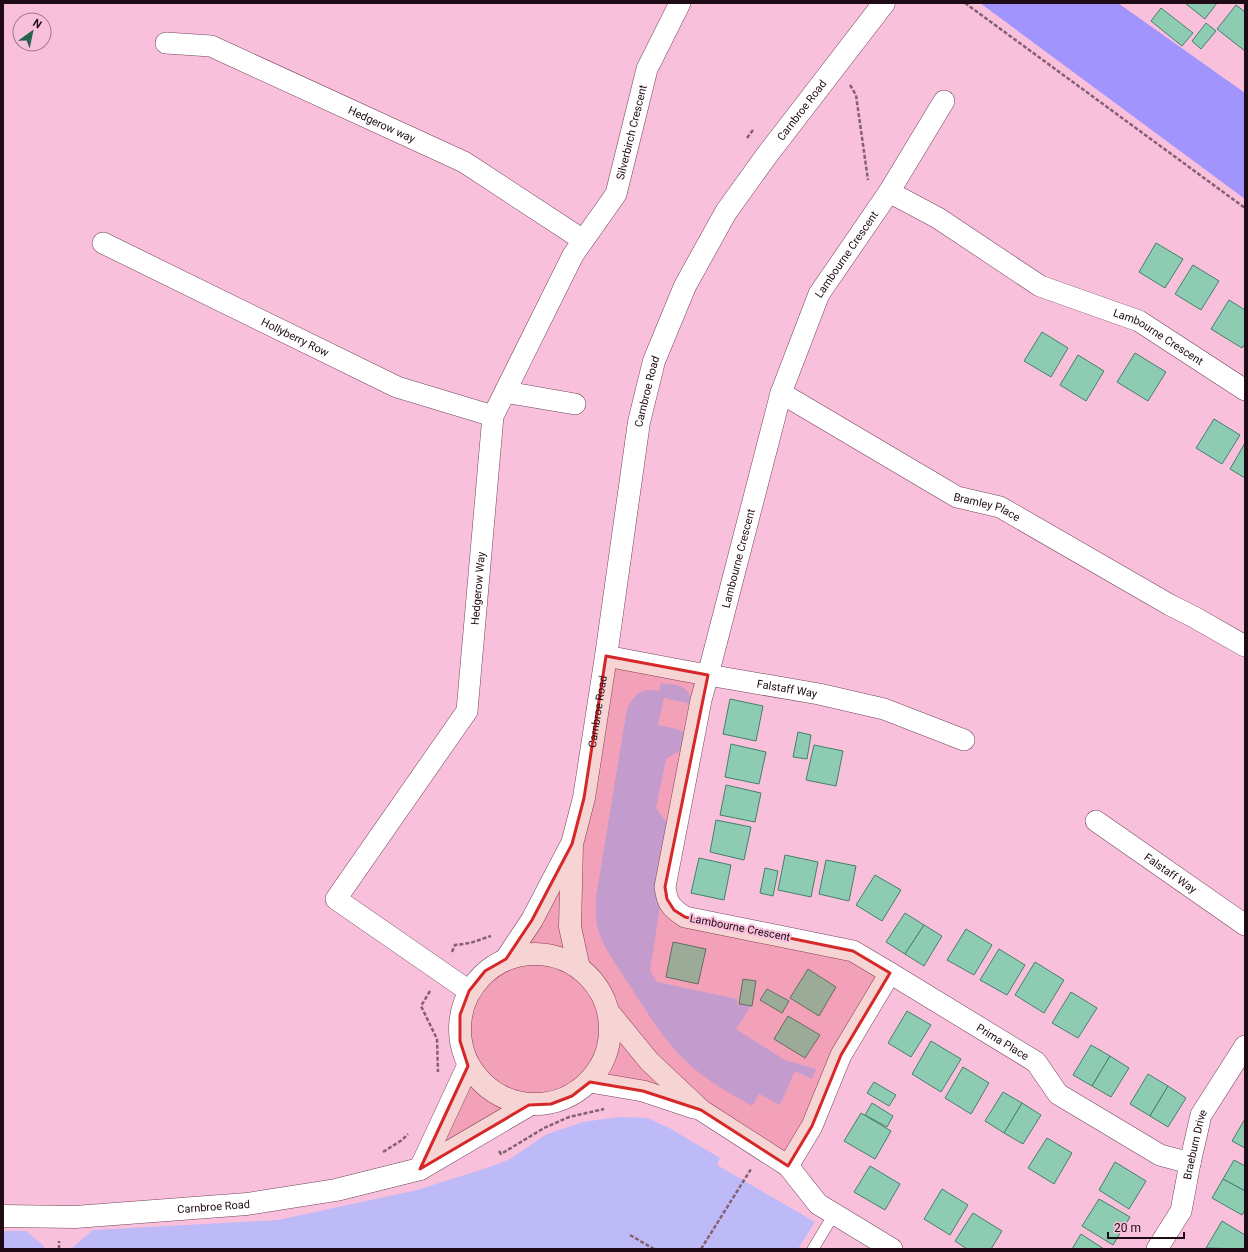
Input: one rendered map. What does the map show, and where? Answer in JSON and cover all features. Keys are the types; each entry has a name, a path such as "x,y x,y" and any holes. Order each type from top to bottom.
{"street":[{"name":"Silverbirch Crescent","path":"578,248 616,194 647,69 680,3"},
{"name":"Carnbroe Road","path":"506,959 532,920 572,844 584,798 640,422 654,361 685,286 726,212 767,155 884,3"},
{"name":"Hedgerow way","path":"166,43 211,46 464,162 578,248"},
{"path":"889,192 944,101"},
{"name":"Lambourne Crescent","path":"890,973 853,951 684,917 674,910 666,899 665,887 701,700 781,393 820,294 889,192 938,218 1040,286 1139,320 1245,390"},
{"name":"Hollyberry Row","path":"103,242 397,387 494,416"},
{"name":"Hedgerow Way","path":"442,973 336,899 467,711 494,416 578,248"},
{"path":"505,392 575,404"},
{"name":"Bramley Place","path":"781,393 957,497 1000,508 1245,646"},
{"name":"Falstaff Way","path":"606,656 819,694 884,709 964,740"},
{"name":"Falstaff Way","path":"1096,821 1245,925"},
{"name":"Carnbroe Road","path":"572,844 570,927 579,968"},
{"name":"Carnbroe Road","path":"531,953 556,956 579,968 598,987 609,1012 610,1038 603,1064 590,1082 572,1096 551,1104 529,1105 485,1087 468,1066 460,1041 460,1015 469,991 485,972 506,959 531,953"},
{"path":"442,973 469,991"},
{"path":"788,1166 812,1126 841,1055 890,973"},
{"name":"Prima Place","path":"890,973 1036,1062 1058,1094 1160,1155 1190,1163"},
{"path":"609,1012 649,1061 700,1110 788,1166 818,1204 892,1249"},
{"name":"Braeburn Drive","path":"1157,1249 1180,1211 1201,1115 1245,1046"},
{"path":"420,1169 468,1066"},
{"path":"590,1082 643,1091 700,1110"},
{"name":"Carnbroe Road","path":"3,1216 75,1217 247,1204 336,1190 420,1169 529,1105"}],"lane":[{"path":"813,1249 834,1214"}],"path":[{"path":"965,3 1245,208"},
{"path":"838,63 856,95 873,216"},
{"path":"744,143 753,130"},
{"path":"438,1076 437,1040 421,1006 442,973 455,945 470,944 492,936"},
{"path":"488,1129 501,1154 544,1128 568,1117 606,1109"},
{"path":"380,1154 402,1140 411,1131"},
{"path":"701,1249 763,1150"},
{"path":"630,1235 654,1249"}],"highlighted area":[{"path":"606,656 708,675 665,887 667,899 674,910 685,917 853,951 890,973 841,1055 812,1126 788,1166 701,1110 643,1091 590,1082 572,1096 551,1104 529,1105 420,1169 468,1066 460,1041 460,1015 469,991 485,971 506,959 532,920 572,844 584,798"}],"shaded area":[{"path":"980,3 1118,3 1245,93 1245,199"},
{"path":"661,683 677,685 685,689 690,697 691,704 664,698 658,725 677,729 685,733 682,749 666,759 656,808 667,823 660,906 650,971 657,982 737,999 737,1005 751,1006 736,1029 785,1060 816,1069 812,1079 795,1071 780,1105 759,1094 752,1106 720,1088 681,1057 649,1016 612,958 598,930 596,918 596,897 627,709 639,693 648,690 659,691"},
{"path":"619,1117 648,1118 671,1129 720,1158 717,1165 815,1222 798,1249 72,1249 93,1230 278,1220 417,1190 490,1167 510,1159 547,1134 583,1122"},
{"path":"3,1231 26,1231 44,1246 44,1249 3,1249"}],"building":[{"path":"1185,3 1217,3 1205,19"},
{"path":"1236,5 1245,12 1245,51 1217,29"},
{"path":"1161,8 1193,33 1182,46 1151,21"},
{"path":"1206,23 1216,31 1201,49 1192,41"},
{"path":"1156,243 1183,259 1165,288 1139,272"},
{"path":"1193,265 1219,281 1201,310 1175,294"},
{"path":"1229,300 1245,310 1245,344 1242,348 1211,329"},
{"path":"1042,332 1068,348 1051,377 1024,361"},
{"path":"1135,353 1166,372 1148,401 1117,382"},
{"path":"1078,355 1104,371 1086,401 1060,385"},
{"path":"1214,419 1240,435 1222,464 1196,448"},
{"path":"1245,443 1245,478 1230,469"},
{"path":"730,699 763,706 756,741 723,734"},
{"path":"798,732 811,735 807,759 793,757"},
{"path":"731,744 766,752 759,784 725,777"},
{"path":"814,745 843,751 836,786 806,780"},
{"path":"726,785 761,793 755,822 720,815"},
{"path":"716,820 751,827 744,860 710,852"},
{"path":"785,855 818,862 811,897 778,890"},
{"path":"699,858 731,865 724,900 691,893"},
{"path":"826,860 856,866 849,901 819,894"},
{"path":"765,868 778,871 773,896 760,893"},
{"path":"875,875 901,890 882,921 856,905"},
{"path":"905,913 924,925 905,954 886,942"},
{"path":"924,925 942,936 924,966 905,954"},
{"path":"966,929 992,945 974,975 947,960"},
{"path":"673,942 706,949 698,984 666,977"},
{"path":"999,949 1025,965 1007,995 980,980"},
{"path":"1035,962 1064,980 1044,1013 1015,995"},
{"path":"808,969 836,987 819,1016 790,998"},
{"path":"743,979 756,981 752,1006 739,1004"},
{"path":"767,989 789,1001 782,1013 760,1000"},
{"path":"1071,992 1097,1008 1078,1038 1052,1023"},
{"path":"907,1011 931,1025 911,1057 888,1043"},
{"path":"788,1016 820,1035 805,1058 774,1039"},
{"path":"931,1041 961,1059 941,1092 912,1074"},
{"path":"1091,1045 1110,1056 1092,1086 1073,1075"},
{"path":"1110,1056 1129,1068 1111,1097 1092,1086"},
{"path":"963,1067 989,1083 971,1114 945,1098"},
{"path":"1148,1074 1168,1086 1150,1116 1130,1104"},
{"path":"874,1082 896,1095 889,1106 867,1093"},
{"path":"1168,1086 1186,1098 1168,1127 1150,1116"},
{"path":"1003,1092 1022,1103 1004,1133 985,1121"},
{"path":"872,1103 893,1116 887,1127 865,1115"},
{"path":"1022,1103 1041,1115 1023,1144 1004,1133"},
{"path":"861,1113 891,1131 875,1159 844,1141"},
{"path":"1245,1119 1245,1148 1232,1141"},
{"path":"1047,1138 1072,1153 1054,1184 1028,1168"},
{"path":"1234,1160 1245,1166 1245,1191 1223,1179"},
{"path":"1115,1162 1146,1181 1129,1209 1099,1190"},
{"path":"870,1166 900,1184 885,1210 854,1192"},
{"path":"1223,1179 1245,1191 1245,1210 1242,1215 1212,1198"},
{"path":"942,1189 968,1205 950,1235 924,1219"},
{"path":"1099,1199 1130,1217 1113,1245 1082,1226"},
{"path":"973,1213 1002,1231 991,1249 967,1249 955,1241"},
{"path":"1222,1221 1245,1235 1245,1249 1206,1248"},
{"path":"1081,1234 1104,1249 1072,1249"}]}
